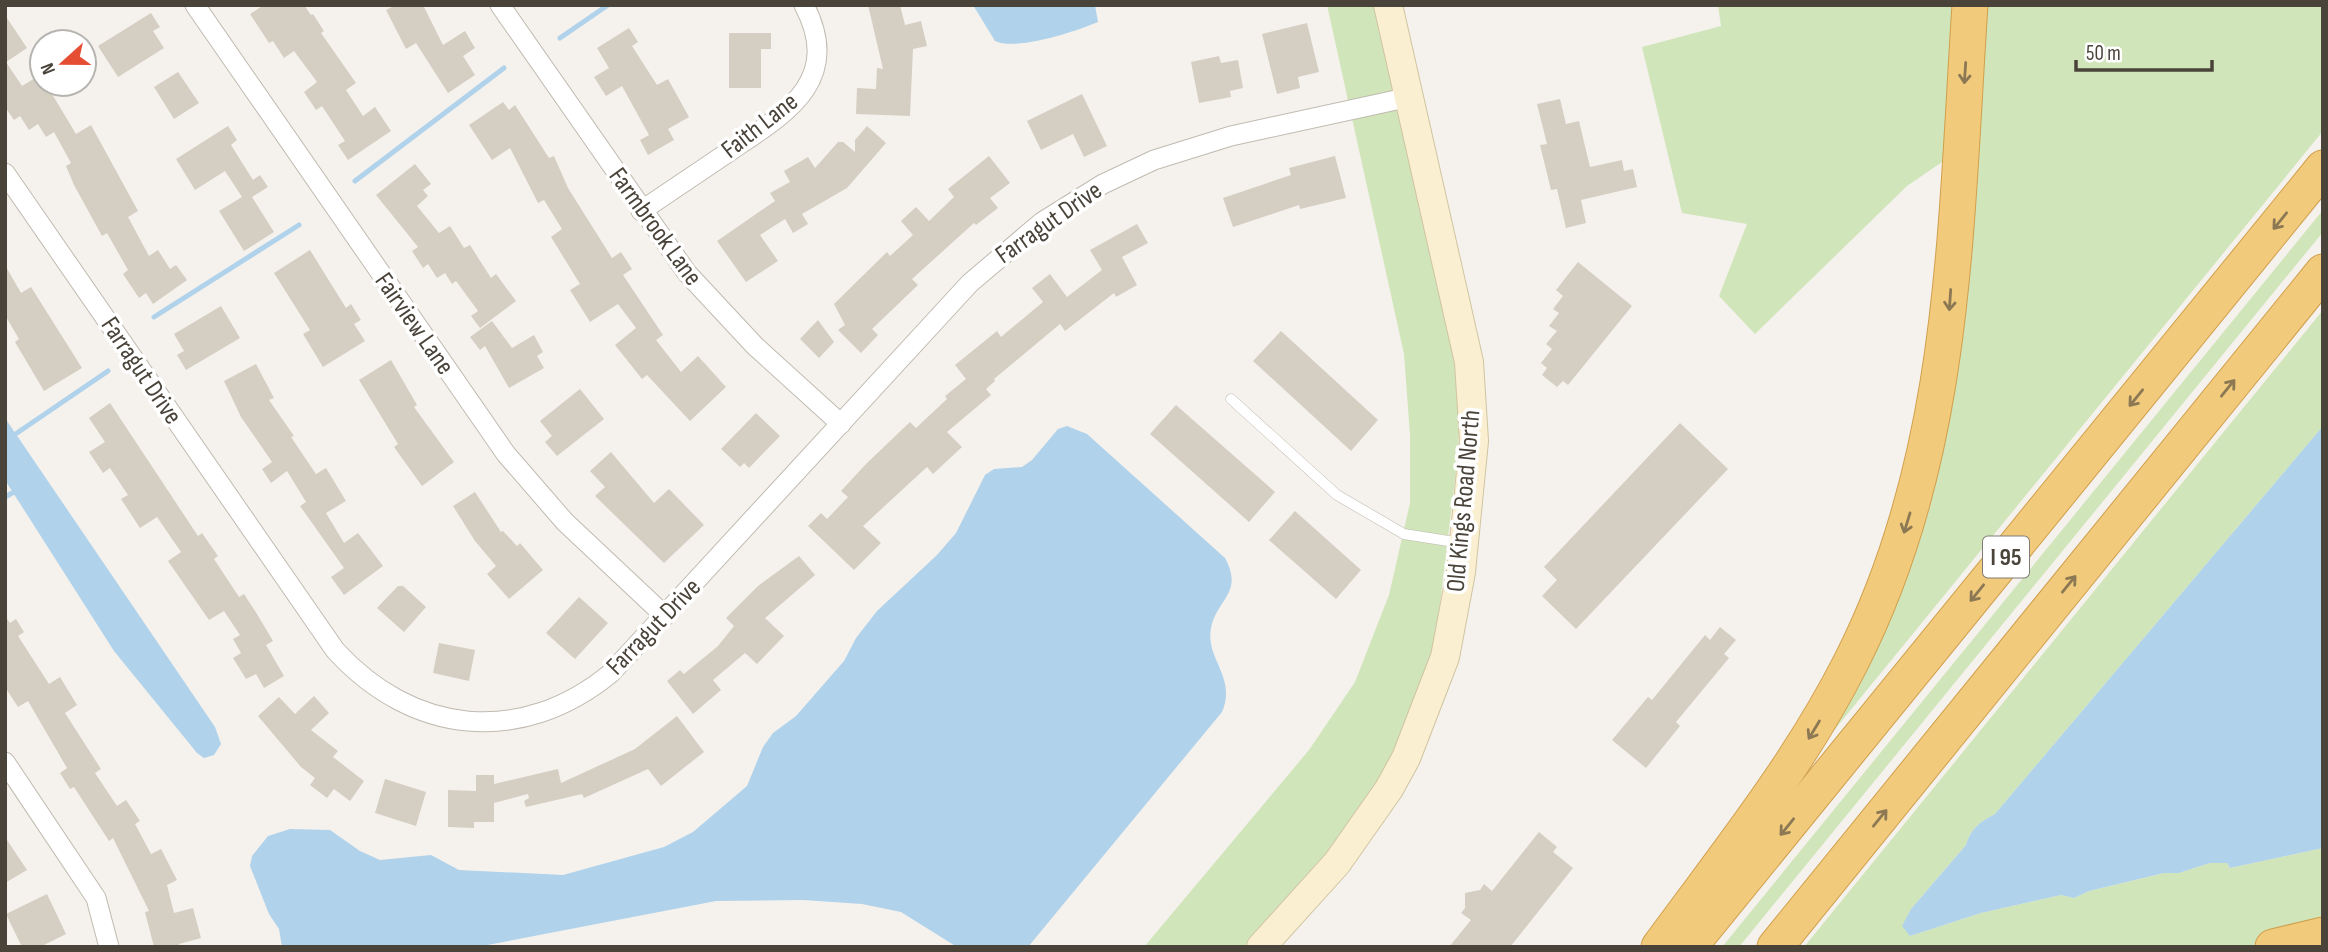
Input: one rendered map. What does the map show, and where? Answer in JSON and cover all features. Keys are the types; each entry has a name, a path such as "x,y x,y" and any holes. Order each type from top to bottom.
{"highway":[{"path":"1659,947 1774,793 1814,730 1867,631 1908,523 1931,436 1946,339 1970,5"},
{"name":"I 95","path":"1689,947 2323,168"},
{"name":"I 95","path":"1775,947 2323,272"},
{"path":"2273,947 2323,935"}],"street":[{"name":"Fairview Lane","path":"195,5 506,454 565,522 665,616"},
{"name":"Farmbrook Lane","path":"500,5 675,258 719,310 841,424"},
{"name":"Faith Lane","path":"641,211 774,121 802,96 812,78 817,55 815,31 804,5"},
{"name":"Old Kings Road North","path":"1261,947 1337,863 1381,800 1406,758 1420,728 1445,657 1465,543 1474,441 1470,370 1388,5"},
{"name":"Farragut Drive","path":"5,173 321,633 351,668 379,691 410,707 456,720 502,721 530,717 561,706 599,683 665,616 970,283 1025,235 1072,201 1154,160 1199,145 1409,97"},
{"path":"5,762 90,888 104,918 109,947"}],"lane":[{"path":"1231,399 1337,495 1408,536 1465,543"}],"green space":[{"path":"1327,5 1374,5 1456,356 1460,409 1458,454 1437,629 1425,684 1381,778 1338,843 1249,947 1144,947 1309,750 1355,682 1389,595 1410,503 1410,435 1404,354"},
{"path":"1718,5 1958,5 1948,158 1907,186 1755,334 1719,296 1747,224 1682,213 1642,47 1721,26"},
{"path":"1976,5 2323,5 2323,131 1827,739 1899,569"},
{"path":"2323,210 2323,232 1739,947 1722,947"},
{"path":"2323,310 2323,426 1995,814 1973,830 1966,845 1911,909 1910,936 1981,913 2061,895 2074,898 2089,891 2164,873 2179,873 2210,863 2227,863 2230,868 2323,848 2323,929 2244,947 1804,947"}],"water":[{"path":"973,5 1095,5 1098,22 1046,39 1017,44 1005,43 995,41"},
{"path":"5,418 215,727 221,744 214,755 204,758 197,753 114,651 5,480"},
{"path":"1067,426 1087,434 1225,558 1232,580 1231,588 1214,618 1210,639 1224,678 1226,700 1222,712 1028,947 957,947 901,912 862,904 803,900 716,901 477,947 282,947 279,929 269,914 250,866 252,856 268,836 290,829 330,830 360,851 380,860 431,855 459,870 563,875 664,847 693,832 747,786 763,747 773,733 796,716 844,661 856,638 877,611 937,555 956,533 985,475 994,469 1022,467 1032,460 1058,429"},
{"path":"2323,426 2323,848 2230,868 2227,863 2210,863 2179,873 2164,873 2089,891 2074,898 2061,895 1981,913 1910,936 1902,926 1911,909 1966,845 1973,830 1995,814"}],"building":[{"path":"264,5 304,5 311,15 313,14 324,31 321,33 356,83 346,90 363,116 375,107 391,131 348,160 338,145 345,141 322,106 316,110 304,92 317,82 294,51 284,58 273,41 269,43 250,14"},
{"path":"396,5 423,5 443,45 465,31 475,48 463,56 475,75 448,93 416,43 406,49 386,10"},
{"path":"868,5 900,5 905,25 921,21 927,46 913,49 910,116 856,114 857,88 876,89 877,68 883,69"},
{"path":"151,13 160,27 153,31 164,48 118,77 98,46"},
{"path":"5,15 27,48 6,62 22,86 28,82 28,98 54,98 76,134 91,125 138,211 128,217 149,256 158,250 170,269 176,265 187,280 153,304 146,293 139,298 123,274 128,270 107,233 102,236 74,185 66,166 71,163 54,132 46,137 38,124 29,130 20,116 14,120 5,107"},
{"path":"1307,23 1319,72 1298,77 1300,88 1277,94 1262,34"},
{"path":"629,28 638,42 632,46 657,85 668,79 689,117 668,129 674,140 648,155 640,140 649,135 622,86 606,96 594,77 609,68 597,48"},
{"path":"729,33 771,33 771,49 761,49 761,88 729,88"},
{"path":"1219,56 1221,63 1238,60 1243,88 1230,91 1231,97 1199,103 1191,62"},
{"path":"178,72 199,103 174,119 154,87"},
{"path":"1082,94 1107,146 1084,157 1073,134 1041,150 1027,121"},
{"path":"1560,99 1566,124 1579,121 1590,167 1622,160 1624,171 1633,169 1637,187 1581,200 1586,223 1566,228 1557,189 1551,190 1540,145 1547,144 1537,104"},
{"path":"503,102 509,110 515,105 549,158 554,156 568,188 612,258 621,252 632,269 623,275 663,335 656,340 681,372 698,356 726,387 690,421 647,375 642,379 615,345 636,328 618,304 590,322 570,290 580,284 551,237 562,229 544,200 538,203 510,148 492,160 469,125"},
{"path":"228,126 237,140 231,145 253,180 260,175 268,187 252,197 274,232 244,251 219,211 242,197 225,171 195,190 176,159"},
{"path":"867,126 886,143 847,188 802,214 808,224 793,233 785,219 760,235 778,261 746,282 717,241 775,201 770,193 790,182 784,171 808,157 815,168 838,142 843,142 855,152 855,140"},
{"path":"989,156 1010,183 990,198 998,208 976,225 974,223 912,279 918,285 872,329 878,335 861,353 838,330 845,325 834,304 887,252 890,256 913,235 901,221 916,207 929,221 954,197 948,189"},
{"path":"1335,156 1346,198 1300,209 1299,205 1233,227 1223,198 1291,175 1289,168"},
{"path":"415,164 431,184 423,190 428,196 417,206 439,233 450,226 464,248 470,245 491,278 496,274 516,301 480,328 471,316 478,311 456,281 452,284 445,273 437,278 428,264 423,268 412,251 418,247 376,195"},
{"path":"1137,224 1148,243 1122,257 1137,285 1116,297 1114,293 1065,331 1060,324 994,379 986,389 991,395 947,432 962,447 933,474 927,467 863,526 881,543 854,570 808,526 821,513 827,519 848,497 841,491 866,464 910,422 916,428 947,399 945,396 966,379 955,365 997,331 1001,337 1043,302 1032,288 1050,274 1067,297 1102,270 1090,250"},
{"path":"310,250 346,308 351,304 361,320 354,324 365,341 323,367 303,334 310,330 274,273"},
{"path":"1578,262 1632,306 1568,385 1563,381 1557,387 1542,375 1547,368 1541,363 1552,349 1546,344 1557,331 1549,326 1559,313 1553,309 1563,296 1556,290"},
{"path":"5,265 21,293 31,287 82,368 44,391 15,342 19,339 5,315"},
{"path":"221,306 240,338 186,370 177,355 184,351 174,334"},
{"path":"818,320 834,342 819,358 800,339"},
{"path":"492,321 512,348 534,335 543,352 537,356 544,368 509,388 485,346 480,350 470,337"},
{"path":"1281,331 1378,420 1351,451 1253,361"},
{"path":"391,360 417,405 414,407 454,462 422,486 394,447 398,444 359,380"},
{"path":"256,364 274,398 269,400 294,436 291,437 316,474 326,468 346,501 326,513 344,543 358,533 383,566 344,595 331,577 344,568 300,506 306,502 287,471 271,483 262,469 272,462 241,417 224,381"},
{"path":"580,389 604,419 557,456 545,442 552,436 540,421"},
{"path":"110,403 198,536 202,533 218,556 214,559 239,597 244,594 273,641 266,645 284,676 264,688 256,674 246,679 233,658 241,653 233,639 240,635 224,611 209,620 168,561 181,552 157,517 140,528 121,499 128,495 110,468 103,473 89,452 105,442 89,418"},
{"path":"1176,405 1275,492 1249,522 1150,434"},
{"path":"756,413 780,436 749,468 744,463 740,467 721,449"},
{"path":"1680,423 1728,469 1576,629 1542,596 1557,580 1544,567"},
{"path":"611,452 654,503 669,489 704,525 664,563 595,496 605,487 590,471"},
{"path":"475,492 501,532 517,546 520,543 543,570 509,599 487,574 496,566 475,541 453,506"},
{"path":"1295,511 1361,570 1336,599 1269,540"},
{"path":"799,556 815,575 765,618 784,636 757,664 745,653 713,680 721,690 693,714 667,681 680,670 684,674 718,646 734,626 726,618 758,586"},
{"path":"398,586 403,586 426,607 404,632 377,608"},
{"path":"579,597 608,623 575,659 546,633"},
{"path":"5,616 10,623 16,619 24,632 18,636 49,684 60,677 77,705 65,713 101,769 95,773 117,806 126,800 140,821 135,824 151,854 161,849 177,880 167,885 174,913 193,908 201,938 179,944 180,947 154,947 145,912 149,911 113,838 109,841 74,787 70,789 60,773 67,768 28,701 18,707 5,687"},
{"path":"1720,627 1736,640 1724,654 1729,658 1676,722 1680,726 1646,768 1612,740 1648,697 1652,700 1705,635 1710,640"},
{"path":"439,643 475,650 469,681 433,673"},
{"path":"314,696 329,713 311,730 338,751 333,757 364,781 350,801 334,789 327,798 310,785 315,778 301,767 258,716 279,697 295,714"},
{"path":"677,716 704,752 661,786 648,769 584,798 582,794 526,807 524,801 529,798 528,794 494,803 494,822 474,822 474,828 448,827 448,790 476,791 476,775 494,775 494,784 558,769 561,783 635,749"},
{"path":"385,779 426,792 416,826 375,813"},
{"path":"1539,832 1557,847 1553,852 1573,868 1510,947 1449,947 1471,920 1461,913 1465,908 1465,893 1480,890 1484,884 1492,891"},
{"path":"5,837 27,870 5,883"},
{"path":"47,894 66,934 40,947 22,947 6,914"}],"waterway":[{"path":"560,38 608,5"},
{"path":"355,181 504,68"},
{"path":"154,317 299,225"},
{"path":"17,433 108,371"},
{"path":"5,497 14,492"}]}
